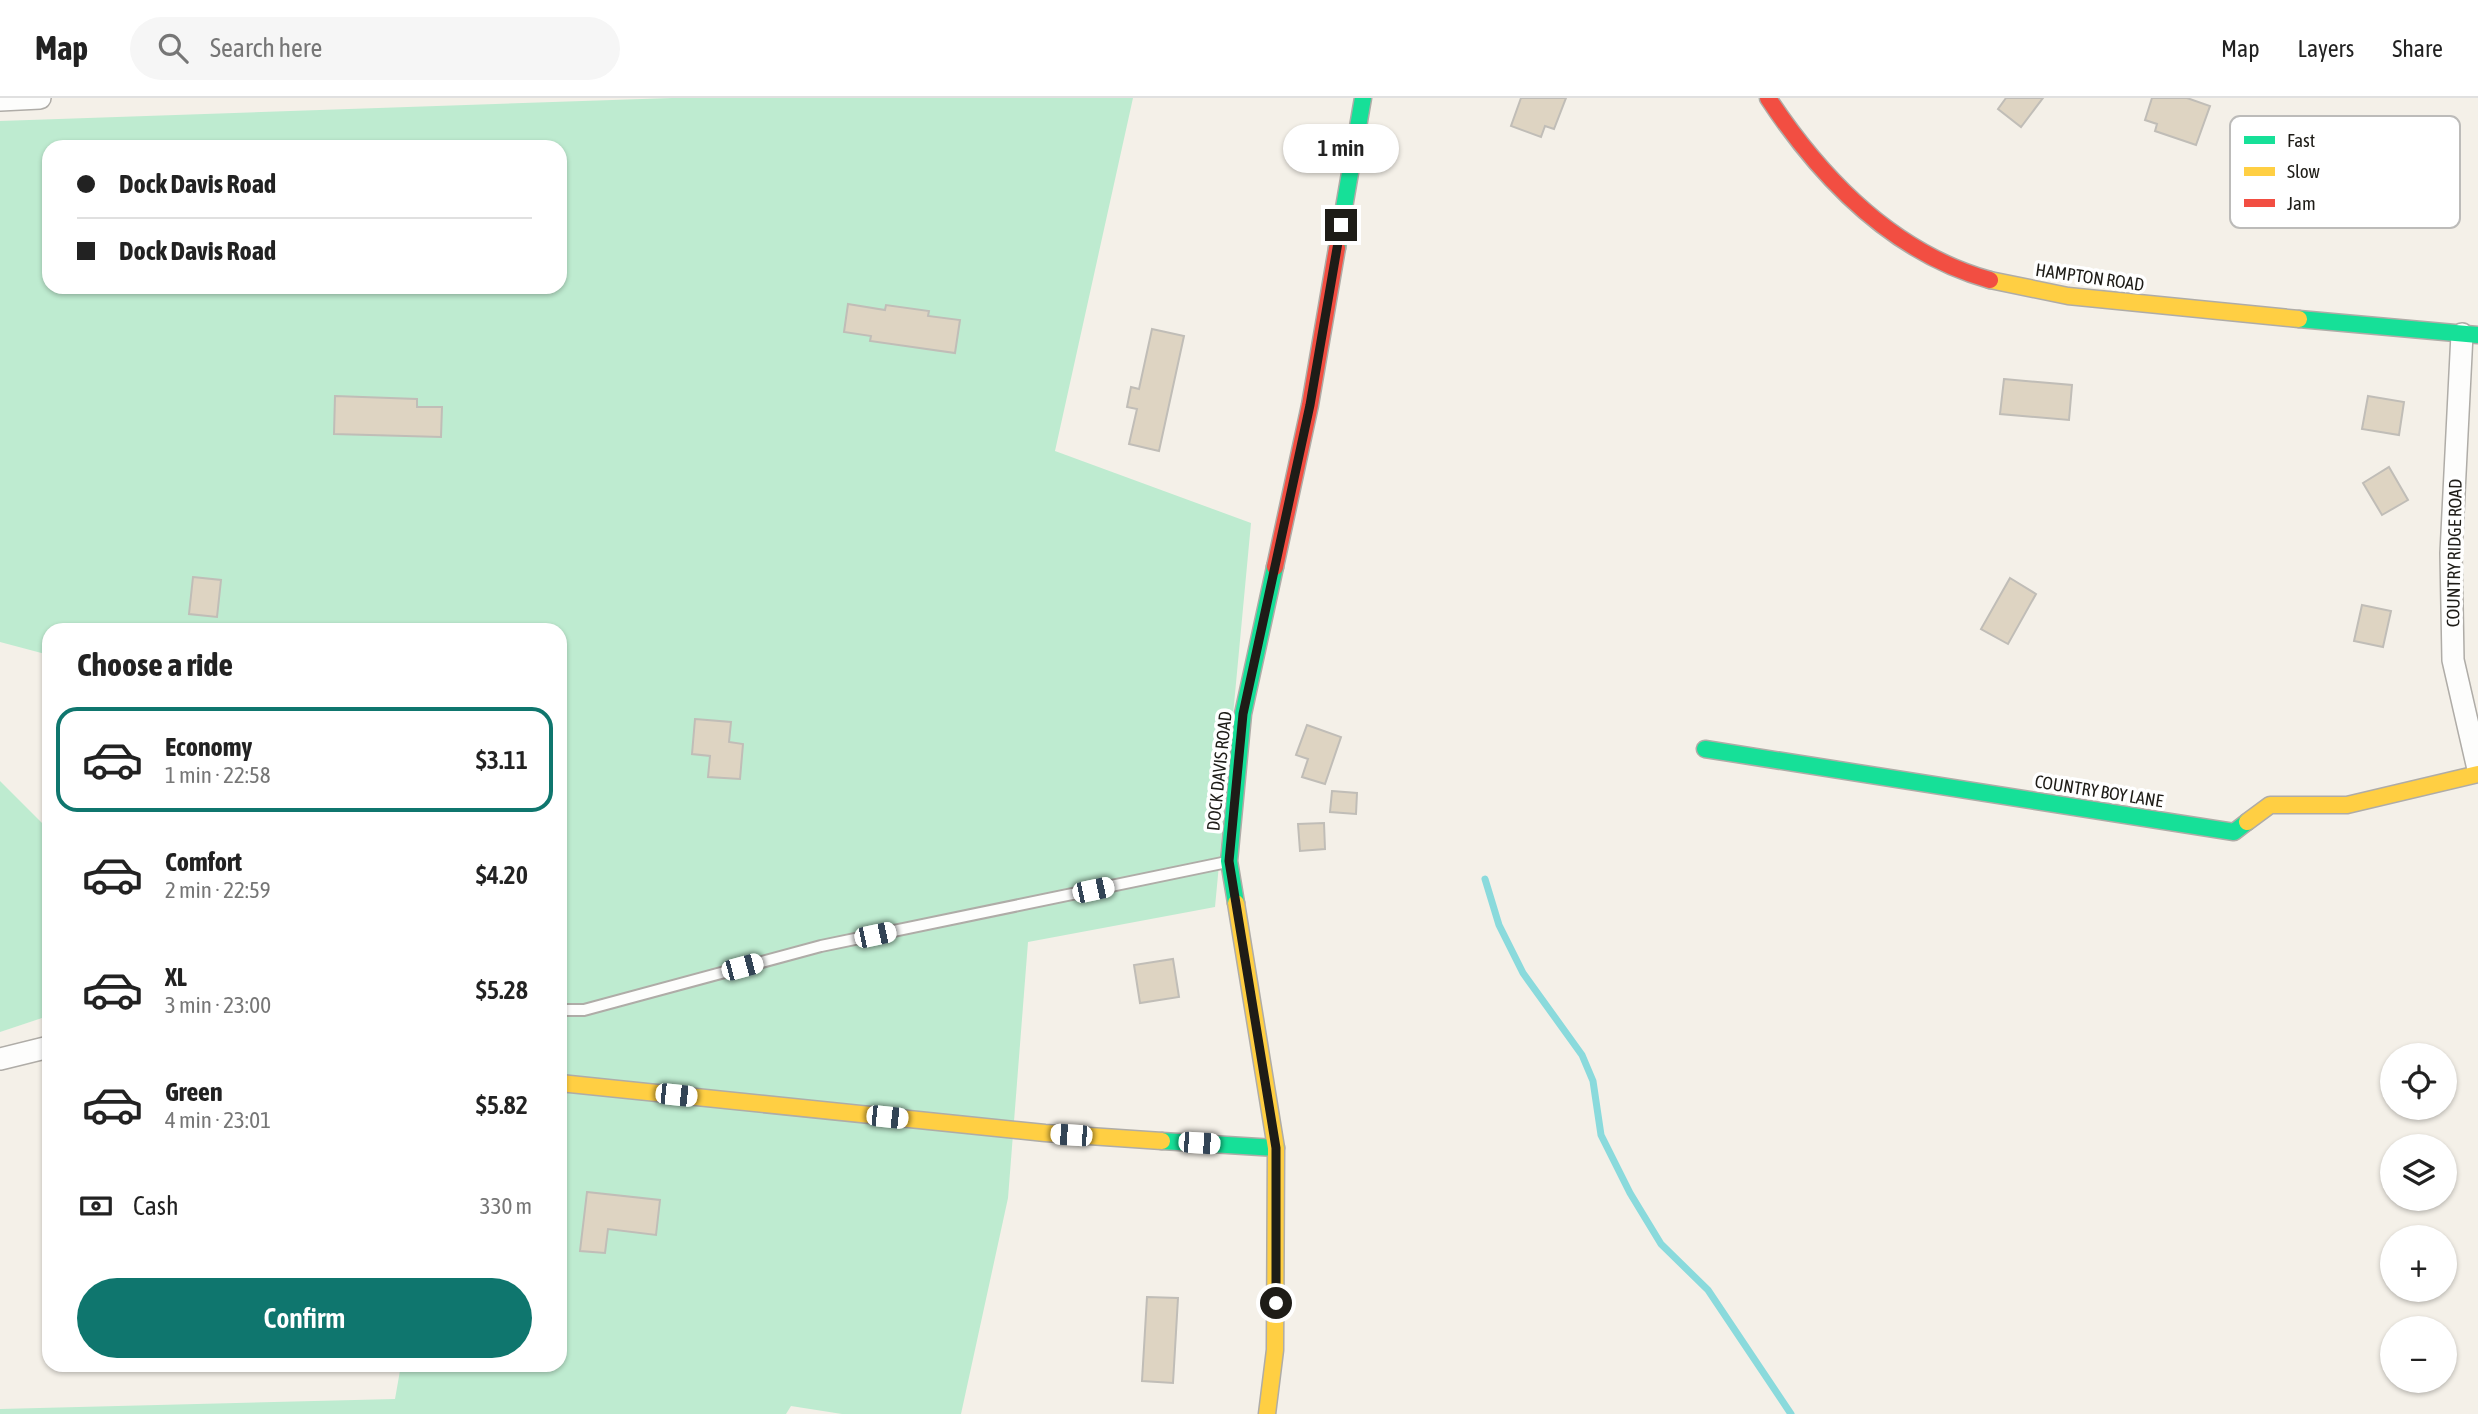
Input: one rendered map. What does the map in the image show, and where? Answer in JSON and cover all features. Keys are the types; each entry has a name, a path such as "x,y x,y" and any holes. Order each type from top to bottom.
{"street":[{"path":"0,100 40,98"},
{"name":"DOCK DAVIS ROAD","path":"1267,1414 1275,1350 1276,1148 1229,861 1243,714 1310,405 1363,98"},
{"name":"HAMPTON ROAD","path":"1768,98 1825,177 1866,215 1922,252 1987,279 2064,296 2470,335"},
{"name":"COUNTRY RIDGE ROAD","path":"2470,335 2451,554 2453,660 2478,772"},
{"name":"COUNTRY BOY LANE","path":"1705,749 2234,832 2270,805 2347,805 2478,772"},
{"path":"0,1059 42,1049"},
{"path":"567,1084 1045,1133 1276,1148"}],"lane":[{"path":"567,1010 584,1010 821,946 1229,861"}],"green space":[{"path":"672,98 1133,98 1055,451 1251,523 1215,907 1028,942 1008,1198 961,1414 842,1414 791,1406 786,1414 0,1414 0,1409 395,1399 400,1372 567,1372 567,623 42,623 42,653 0,642 0,121"},
{"path":"0,781 42,823 42,1018 0,1032"}],"building":[{"path":"1521,98 1566,98 1554,129 1545,126 1541,137 1511,126"},
{"path":"2006,98 2043,98 2021,127 1998,109"},
{"path":"2152,98 2187,98 2210,106 2196,145 2155,131 2157,124 2145,120"},
{"path":"848,304 885,310 886,305 929,311 928,316 960,320 955,353 870,341 871,336 844,332"},
{"path":"1152,329 1184,336 1159,451 1129,444 1137,409 1127,407 1131,387 1139,389"},
{"path":"2004,379 2072,385 2069,420 2000,414"},
{"path":"335,396 417,399 417,407 442,407 441,437 334,434"},
{"path":"2368,396 2404,402 2399,435 2362,429"},
{"path":"2389,467 2408,500 2382,515 2363,483"},
{"path":"193,577 221,580 217,617 189,614"},
{"path":"2010,578 2036,594 2008,644 1981,629"},
{"path":"2362,605 2391,611 2383,647 2354,641"},
{"path":"695,719 731,722 729,742 743,744 740,779 708,777 710,756 692,754"},
{"path":"1307,725 1341,737 1325,784 1302,777 1308,759 1296,755"},
{"path":"1332,791 1357,793 1356,814 1330,812"},
{"path":"1324,823 1325,849 1300,851 1298,824"},
{"path":"1173,959 1179,997 1140,1003 1134,965"},
{"path":"587,1192 660,1200 656,1235 608,1229 605,1253 580,1251"},
{"path":"1147,1297 1178,1298 1173,1383 1142,1381"}],"waterway":[{"path":"1485,879 1499,925 1523,973 1582,1055 1593,1081 1601,1135 1630,1193 1661,1244 1708,1290 1791,1414"}],"traffic: fast":[{"path":"1337,248 1363,98"},
{"path":"2299,319 2478,335"},
{"path":"1236,903 1229,861 1243,714 1275,567"},
{"path":"1705,749 2234,832 2247,822"},
{"path":"1162,1141 1276,1148"}],"traffic: slow":[{"path":"1990,280 2068,296 2299,319"},
{"path":"2247,822 2270,805 2347,805 2478,774"},
{"path":"1236,903 1276,1148 1275,1350 1267,1414"},
{"path":"567,1084 1045,1133 1162,1141"}],"traffic: jam":[{"path":"1768,98 1812,157 1836,185 1863,210 1922,252 1955,268 1990,280"},
{"path":"1275,567 1310,405 1337,248"}],"route":[{"path":"1276,1303 1276,1148 1229,861 1243,714 1310,405 1341,225"}]}
